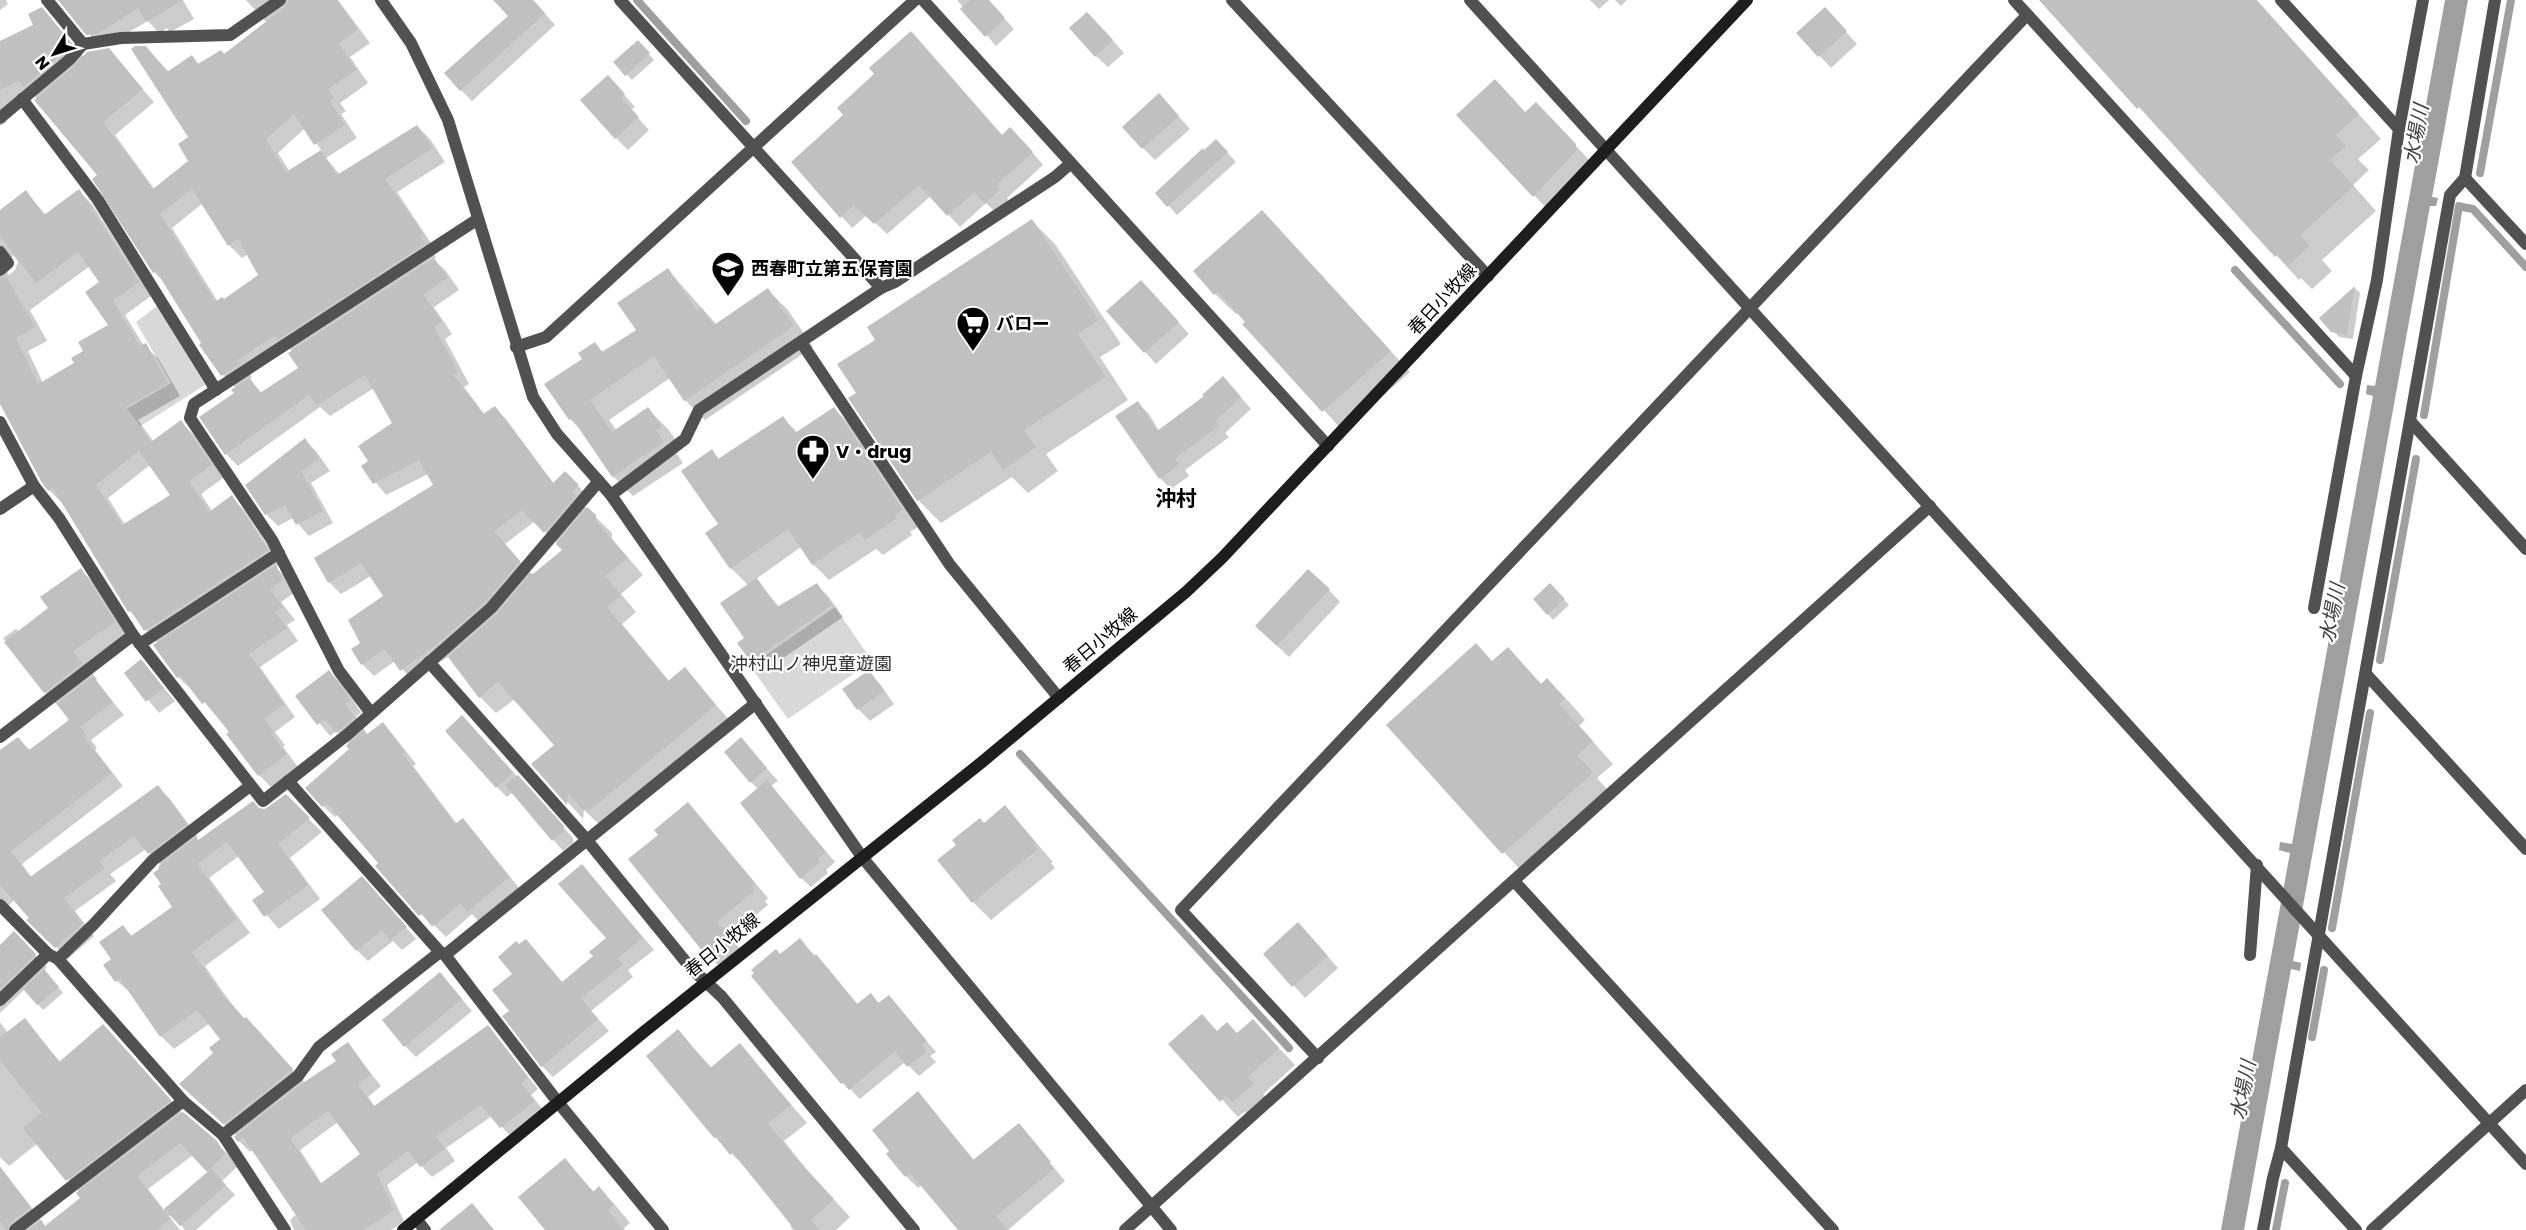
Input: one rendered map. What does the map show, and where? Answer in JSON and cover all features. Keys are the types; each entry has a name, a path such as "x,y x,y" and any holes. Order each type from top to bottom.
{"main road":[{"name":"春日小牧線","path":"403,1230 557,1101 1059,698 1186,592 1222,558 1747,0"}],"street":[{"path":"47,0 83,44"},
{"path":"0,118 69,60 83,44 122,38 231,35 280,0"},
{"path":"381,0 411,43 448,120 532,397 557,434 611,495 862,857 1171,1230"},
{"path":"620,0 881,288"},
{"path":"516,347 546,337 915,0"},
{"path":"922,0 1328,446"},
{"path":"1232,0 1488,276"},
{"path":"1470,0 2260,868 2309,926 2526,1164"},
{"path":"2014,0 2356,376"},
{"path":"2281,0 2399,129"},
{"path":"2314,608 2356,376 2377,280 2399,129 2423,0"},
{"path":"2263,1230 2272,1178 2281,1148 2320,937 2450,195 2465,178 2495,0"},
{"path":"1318,1058 1182,910 2027,15"},
{"path":"22,99 98,200 216,390"},
{"path":"611,495 685,439 699,410 881,288 895,282 1055,177 1070,164"},
{"path":"2465,178 2526,244"},
{"path":"371,713 339,671 279,553 189,418 194,404 478,219"},
{"path":"0,252 8,263 0,270"},
{"path":"801,342 950,565 1059,698"},
{"path":"0,422 34,486 58,518 136,640 263,801 371,713 491,608 599,481"},
{"path":"2411,422 2526,549"},
{"path":"0,509 34,486"},
{"path":"1125,1230 1930,506"},
{"path":"1,733 136,640 279,553"},
{"path":"429,662 586,839 690,967 722,997 914,1230"},
{"path":"2366,674 2526,849"},
{"path":"223,1135 298,1077 320,1047 756,703"},
{"path":"288,781 442,953 557,1101 663,1230"},
{"path":"0,1000 94,924 153,860 250,786"},
{"path":"2250,955 2260,868"},
{"path":"1514,881 1833,1230"},
{"path":"0,905 53,957 183,1101 223,1135 285,1230"},
{"path":"2372,1230 2526,1090"},
{"path":"15,1230 183,1101"},
{"path":"2281,1148 2356,1230"},
{"path":"416,1219 425,1230"}],"green space":[{"path":"157,306 205,385 114,443 102,423 171,383 136,322"},
{"name":"沖村山ノ神児童遊園","path":"835,607 872,661 788,719 750,666"}],"shaded area":[{"path":"2445,0 2468,0 2432,197 2438,198 2436,206 2430,206 2293,961 2301,963 2300,971 2291,969 2244,1230 2221,1230 2290,853 2279,850 2280,842 2292,844 2373,396 2366,394 2367,385 2375,386"}],"building":[{"path":"58,0 183,0 146,22 138,8 97,34 86,35"},
{"path":"288,0 337,0 358,29 339,44 356,70 328,89 334,98 330,101 345,125 314,145 294,114 266,139 286,172 321,150 337,175 417,125 433,148 385,179 424,235 420,237 425,244 279,339 274,336 238,360 241,364 221,376 199,345 201,343 156,271 153,273 92,179 97,175 34,100 87,52 109,48 143,89 103,122 153,189 188,161 178,144 188,137 131,49 135,46 146,46 167,72 192,55 198,64 221,50 224,54 285,7","holes":["192,189 228,246 238,239 258,275 224,299 222,297 215,302 160,214"]},
{"path":"493,0 533,0 545,13 460,91 444,73 508,16"},
{"path":"970,0 989,0 1005,18 985,37 960,9"},
{"path":"2039,0 2256,0 2359,114 2336,135 2346,146 2330,160 2354,186 2300,235 2310,246 2288,266 2277,255 2275,257"},
{"path":"42,7 72,44 24,87 19,81 0,90 0,41 33,25 28,14"},
{"path":"1825,7 1847,31 1818,57 1796,33"},
{"path":"1087,12 1113,40 1095,57 1069,28"},
{"path":"911,31 1002,135 1010,127 1033,152 996,185 1000,189 985,204 974,192 947,216 919,185 874,224 854,205 840,218 791,162 843,115 837,108 874,74 869,68"},
{"path":"638,40 650,53 625,76 613,62"},
{"path":"608,75 625,94 621,98 639,117 615,139 580,100"},
{"path":"1495,79 1525,112 1536,102 1576,144 1576,151 1533,197 1456,115"},
{"path":"1159,93 1179,116 1142,149 1122,127"},
{"path":"1216,139 1228,152 1167,207 1155,193 1203,148 1204,150"},
{"path":"79,189 139,282 113,301 140,346 146,343 168,383 126,407 151,442 181,420 212,465 189,481 209,512 232,495 268,550 144,631 131,611 128,612 53,488 48,491 41,481 0,404 0,278 6,276 35,327 16,338 38,384 74,363 71,358 83,351 78,342 108,325 85,292 99,282 78,252 36,283 0,236 0,210 26,190 44,215","holes":["139,451 170,495 122,525 96,485"]},
{"path":"1262,210 1391,351 1322,412 1242,324 1245,322 1218,292 1214,295 1193,271"},
{"name":"バロー","path":"1032,219 1099,320 1078,334 1106,377 1024,430 1036,447 1003,470 991,452 917,501 848,398 856,393 837,364 875,340 867,327"},
{"path":"434,258 448,278 423,294 442,322 434,327 458,372 453,374 483,414 495,406 553,483 565,471 579,485 572,492 576,496 544,533 522,510 494,531 520,561 485,602 436,645 400,671 385,649 361,665 351,649 360,643 348,620 383,596 361,563 328,583 314,558 433,485 419,460 373,484 361,466 368,461 358,446 392,423 365,375 317,405 309,395 225,455 199,417 234,393 231,390 250,378 260,393 298,368 288,353"},
{"path":"668,268 697,311 702,308 714,325 768,288 794,326 684,401 654,356 590,400 612,432 648,407 662,427 656,431 664,442 612,477 572,418 569,420 544,384 582,359 578,353 595,342 602,352 636,330 617,303"},
{"path":"1141,280 1179,322 1144,353 1106,311"},
{"path":"2355,286 2347,335 2331,332 2319,318"},
{"path":"1223,376 1241,397 1215,421 1219,426 1175,458 1179,465 1159,479 1115,416 1138,401 1157,431 1204,396 1202,395"},
{"name":"V・drug","path":"834,407 903,510 895,515 897,518 865,540 860,532 812,565 788,529 730,569 705,533 718,524 681,471 712,449 718,459 783,416 795,433"},
{"path":"305,438 319,459 301,471 323,511 296,525 285,505 265,515 245,485"},
{"path":"587,507 596,515 596,521 628,558 605,576 621,595 607,607 668,681 685,667 716,705 590,810 583,810 568,793 567,805 531,764 554,745 498,682 479,698 448,657 497,614 531,573 533,574 562,550 556,544"},
{"path":"276,565 283,580 270,589 283,607 275,612 287,628 249,654 284,704 264,719 274,732 271,734 287,754 258,776 226,734 229,732 205,702 202,704 180,675 177,678 153,645"},
{"path":"81,568 115,622 73,651 82,663 44,693 4,642 48,608 40,597"},
{"path":"1308,569 1330,589 1277,646 1255,626"},
{"path":"757,578 777,607 817,583 832,605 751,662 737,643 744,638 720,603"},
{"path":"1550,583 1565,599 1547,615 1533,599"},
{"path":"1476,643 1492,661 1508,647 1541,684 1547,678 1565,698 1559,704 1593,741 1577,755 1593,773 1502,854 1386,725"},
{"path":"141,659 164,688 146,702 124,673"},
{"path":"329,670 351,700 345,704 355,717 336,733 325,719 317,725 295,696"},
{"path":"869,670 884,691 857,710 842,689"},
{"path":"93,676 113,702 80,727 86,735 84,737 112,773 11,851 30,877 158,785 187,824 148,854 134,836 99,861 105,868 64,898 83,923 55,948 26,920 29,918 0,885 0,750 18,737 29,750 69,720 57,704"},
{"path":"462,715 513,772 496,788 445,731"},
{"path":"383,722 405,752 403,754 455,824 463,818 509,877 467,912 460,903 434,926 422,914 419,916 375,866 378,863 327,803 322,807 305,788 349,749 346,746 364,730 367,734"},
{"path":"741,737 767,768 750,783 724,752"},
{"path":"518,775 564,826 563,832 552,841 505,785"},
{"path":"767,780 826,852 817,859 820,862 800,879 740,803"},
{"path":"286,794 310,818 278,844 308,885 264,917 252,900 264,892 227,842 197,864 237,919 192,952 226,1000 227,998 244,1019 246,1017 293,1069 223,1124 179,1084 213,1053 209,1048 220,1039 197,1010 160,1037 120,979 115,982 103,965 111,959 99,942 123,925 131,936 172,907 158,886 161,884 153,873 159,869 159,866 196,837 198,840 253,801 259,808 265,809"},
{"path":"688,802 755,883 752,886 755,890 717,922 727,934 704,953 628,859 658,835 654,830"},
{"path":"1005,805 1036,843 1034,845 1038,849 972,903 937,860 956,845 952,840 980,818 984,823"},
{"path":"582,864 643,938 618,958 623,965 581,998 598,1019 541,1067 502,1016 509,1011 492,990 512,974 498,957 516,941 519,944 526,939 562,982 593,956 589,952 606,938 558,884"},
{"path":"362,876 407,927 390,940 382,930 356,951 321,910"},
{"path":"1298,922 1328,956 1292,987 1263,954"},
{"path":"14,931 36,954 0,989 0,945"},
{"path":"800,938 857,1004 871,993 878,1003 889,995 927,1041 921,1045 927,1051 907,1067 895,1051 849,1090 843,1083 841,1084 751,976 754,973 751,970 776,949 780,954"},
{"path":"44,969 59,987 37,1005 23,989"},
{"path":"440,972 462,999 404,1047 382,1020"},
{"path":"1202,1014 1217,1031 1227,1022 1237,1033 1253,1019 1279,1048 1248,1077 1254,1083 1232,1103 1226,1096 1220,1102 1168,1044"},
{"path":"25,1018 59,1062 103,1024 171,1100 66,1181 23,1128 42,1113 0,1060 0,1037"},
{"path":"488,1025 528,1077 521,1083 535,1101 500,1128 481,1105 436,1136 445,1149 420,1167 408,1151 377,1174 394,1210 363,1230 306,1230 243,1137 238,1142 234,1137 304,1082 336,1061 331,1054 348,1042 371,1074 358,1085 374,1106","holes":["328,1111 360,1154 320,1184 290,1138"]},
{"path":"678,1029 710,1068 740,1043 791,1105 768,1123 795,1157 834,1199 811,1220 820,1230 795,1230 733,1153 730,1155 716,1137 714,1138 646,1056"},
{"path":"918,1091 973,1160 1019,1123 1051,1162 1049,1163 1054,1169 996,1216 1008,1230 958,1230 910,1173 905,1177 886,1154 889,1151 872,1130"},
{"path":"183,1112 217,1141 225,1154 207,1172 180,1143 137,1176 170,1219 157,1230 29,1230 41,1220 45,1226 80,1198 76,1193"},
{"path":"565,1158 593,1192 599,1186 614,1205 608,1210 624,1230 545,1230 518,1197"},
{"path":"0,1168 31,1207 10,1223 7,1230 0,1221"},
{"path":"211,1169 226,1185 180,1226 164,1209"},
{"path":"472,1203 494,1230 439,1230"}],"waterway":[{"path":"637,0 746,121"},
{"path":"2480,173 2511,0"},
{"path":"2424,415 2459,206"},
{"path":"2462,207 2473,209 2526,267"},
{"path":"2235,270 2340,384"},
{"path":"2380,660 2416,459"},
{"path":"2332,928 2370,713"},
{"path":"1020,754 1289,1048"},
{"path":"2312,1037 2324,970"},
{"path":"2276,1230 2285,1183"}],"place":[{"name":"西春町立第五保育園","path":"728,297"},
{"name":"バロー","path":"973,352"},
{"name":"V・drug","path":"813,480"}],"district":[{"name":"沖村","path":"1176,498"}],"water label":[{"name":"水場川","path":"2416,134"},
{"name":"水場川","path":"2332,613"},
{"name":"水場川","path":"2243,1090"}]}
